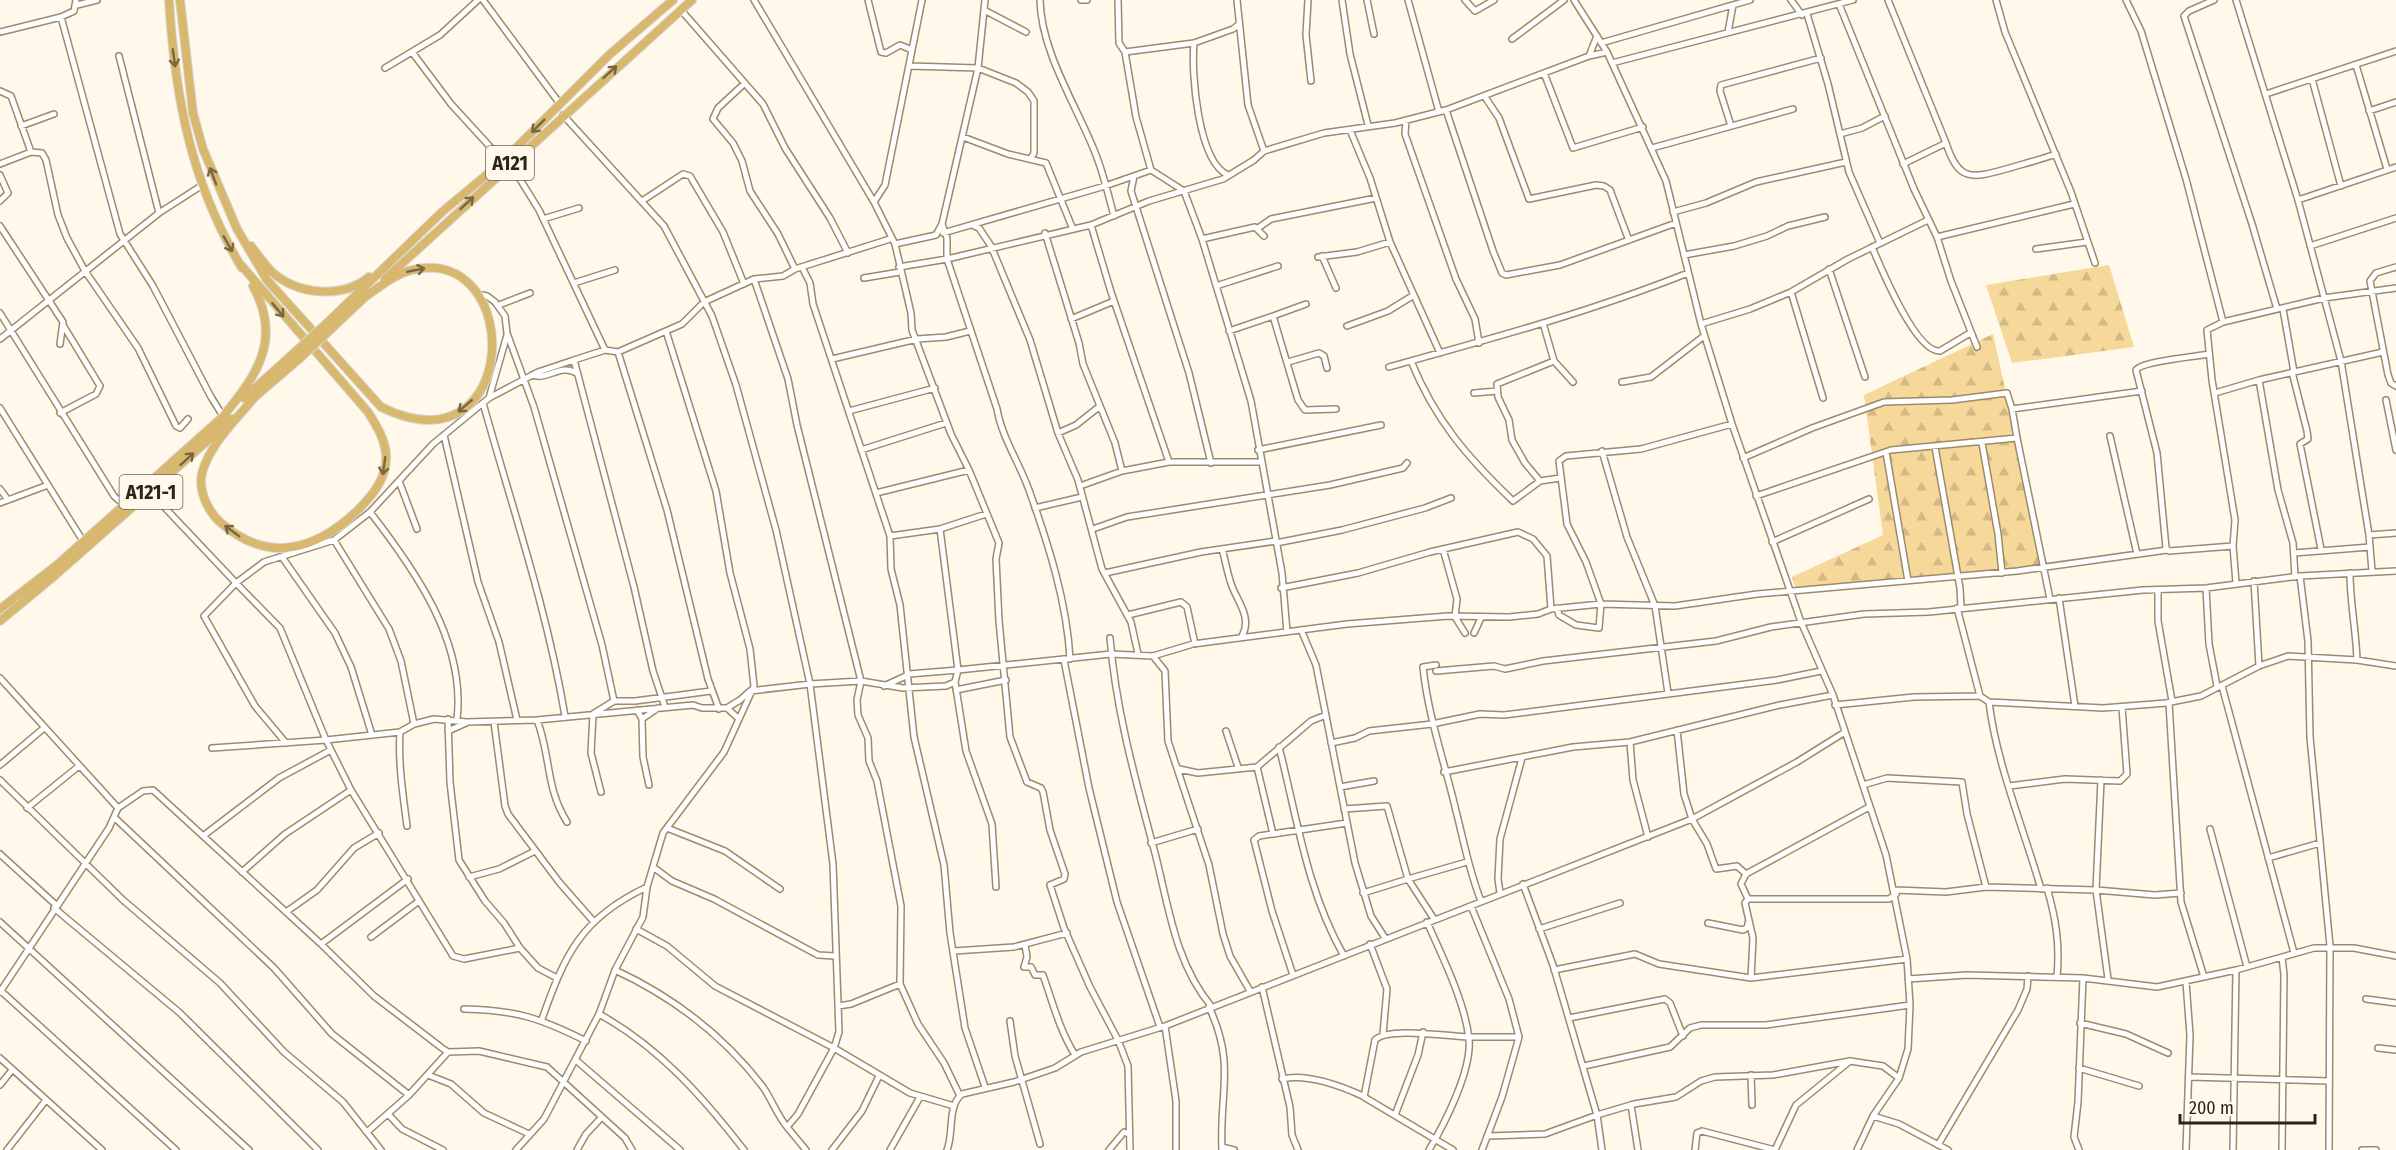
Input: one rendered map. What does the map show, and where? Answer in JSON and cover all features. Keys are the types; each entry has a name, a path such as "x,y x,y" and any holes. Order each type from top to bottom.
{"highway":[{"path":"168,0 185,133 201,186 225,239 263,305 267,334 259,365 247,388 224,416"},
{"name":"A121","path":"329,326 365,297 507,162 609,55 672,0"},
{"name":"A121","path":"297,356 449,206 563,115 692,0"},
{"path":"182,1 193,112 203,149 237,229 267,280 381,407 404,418 435,421 457,414 472,402 494,359 490,317 477,294 453,274 431,268 412,270 397,276 365,297"},
{"path":"237,229 272,272 287,282 325,292 348,288 364,281 398,255"},
{"path":"241,265 368,411 382,433 386,465 379,486 341,527 309,545 280,549 239,537 216,519 206,501 202,475 213,448 253,399"},
{"name":"A121-1","path":"0,609 83,542 224,416 297,356"},
{"name":"A121-1","path":"0,621 150,493 297,356"}],"street":[{"path":"0,32 61,17 74,11 76,3 97,0"},
{"path":"385,68 450,27 478,0"},
{"path":"483,0 560,104"},
{"path":"754,0 874,202 893,241 911,313 912,330 946,423 969,470 999,543 996,559 1010,737 1029,785 1038,786 1043,792 1050,830 1065,874 1064,879 1050,885 1067,933 1128,1066 1130,1150"},
{"path":"868,0 881,52 886,53 900,45 912,50"},
{"path":"874,202 885,185 922,0"},
{"path":"936,235 942,224 978,68 985,0"},
{"path":"1040,0 1040,21 1046,41 1096,153 1114,216"},
{"path":"1081,0 1087,0"},
{"path":"1118,0 1119,44 1125,52 1136,117 1151,170 1185,191 1202,239 1251,401 1276,542 1287,632"},
{"path":"1237,0 1248,105 1264,151"},
{"path":"1308,0 1306,35 1311,81"},
{"path":"1342,0 1350,54 1368,125"},
{"path":"1367,0 1374,34"},
{"path":"1408,0 1439,112"},
{"path":"1466,0 1474,11 1494,0"},
{"path":"1512,39 1564,0"},
{"path":"1574,0 1607,52 1666,181 1704,336 1743,458 1801,622 1833,695 1887,855 1907,959 1911,1005 1908,1049 1899,1078 1873,1116 1857,1150"},
{"path":"1601,43 1750,0"},
{"path":"1791,0 1804,14 1821,58 1846,162 1868,220 1880,243"},
{"path":"1612,63 1853,0"},
{"path":"1888,0 1952,163 1959,170 1980,176 2056,154"},
{"path":"1996,0 2005,32 2056,154 2095,263"},
{"path":"2126,0 2141,31 2186,179 2223,322"},
{"path":"2214,0 2188,11 2184,16 2280,309 2307,431 2308,439 2300,444 2321,549"},
{"path":"2236,0 2298,200 2341,361 2369,535 2372,571"},
{"path":"169,10 182,1"},
{"path":"1842,2 1903,164 1937,237 1977,347"},
{"path":"1728,32 1733,5"},
{"path":"681,10 763,104 785,148 830,218 848,253"},
{"path":"984,10 1026,32"},
{"path":"61,17 120,234 153,286 211,397 224,416"},
{"path":"1125,52 1194,43 1233,29 1238,25"},
{"path":"1589,56 1597,36"},
{"path":"1194,43 1195,80 1203,134 1218,169 1228,175"},
{"path":"2266,94 2396,51"},
{"path":"412,52 451,104 507,162 543,219 605,350"},
{"path":"864,278 1072,227 1091,225 1137,205 1223,179 1264,151 1324,133 1406,120 1446,110 1589,56 1607,52"},
{"path":"118,56 159,213"},
{"path":"1731,126 1720,91 1721,85 1821,58"},
{"path":"2356,65 2386,169"},
{"path":"909,66 978,68 1016,83 1028,92 1034,101 1035,153 1031,158"},
{"path":"1544,73 1573,148 1643,127"},
{"path":"2312,79 2341,186"},
{"path":"745,83 718,108 713,119 733,143 742,162 750,190 778,234 795,269"},
{"path":"0,91 11,96 31,152"},
{"path":"1485,97 1499,118 1529,199 1596,185 1604,186 1610,190 1628,238"},
{"path":"2369,111 2396,102"},
{"path":"1652,148 1793,109"},
{"path":"1446,110 1502,273 1512,276 1560,265 1628,238 1676,223"},
{"path":"21,126 54,114"},
{"path":"563,115 664,226 712,315 736,385 763,479 810,684 833,864 839,1032 834,1048 798,1114 787,1127"},
{"path":"1840,134 1862,128 1885,116"},
{"path":"1406,120 1405,134 1456,279 1475,319 1479,343"},
{"path":"1350,130 1390,242 1440,353"},
{"path":"963,137 1008,154 1026,159 1031,158 1046,164 1072,227"},
{"path":"1903,164 1946,143"},
{"path":"0,164 31,152 42,153 46,160 58,215 85,271 129,334 176,426 180,428 188,419"},
{"path":"1673,212 1706,203 1756,182 1846,162"},
{"path":"2298,200 2396,167"},
{"path":"286,743 255,706 204,616 236,583 264,562 333,540 370,512 444,435 486,401 532,375 605,350 618,352 666,331 688,319 704,302 754,279 783,276 795,269 848,253 893,241 936,235 974,225 1151,170"},
{"path":"642,201 682,174 690,176 723,231 744,284"},
{"path":"0,175 8,193 0,201"},
{"path":"1134,176 1131,191 1189,373 1211,463"},
{"path":"0,339 159,213 201,186"},
{"path":"1202,239 1258,228 1271,219 1376,198"},
{"path":"1937,237 2074,204"},
{"path":"543,219 579,208"},
{"path":"1684,255 1734,246 1767,236 1784,227 1825,217"},
{"path":"2310,246 2396,218"},
{"path":"1701,324 1750,309 1791,292 1829,269 1928,220"},
{"path":"942,224 947,238 947,259 997,409 1000,428 1029,489 1064,605 1067,660 1089,788 1117,902 1162,1027 1176,1101 1176,1150"},
{"path":"974,225 979,228 991,246 1041,368 1058,433 1080,486 1093,529 1097,553 1128,615 1138,645 1138,654"},
{"path":"1091,225 1114,301 1169,462"},
{"path":"0,226 100,386 96,394 60,413"},
{"path":"1258,228 1264,236"},
{"path":"1045,234 1083,364 1122,471"},
{"path":"1336,288 1320,257 1358,252 1390,242"},
{"path":"2036,249 2087,242"},
{"path":"1872,248 1891,292 1927,346 1940,351 1970,333"},
{"path":"1216,286 1278,266"},
{"path":"802,267 810,283 813,304 890,536 891,569 900,605 914,737 944,865 965,1028 985,1087"},
{"path":"2396,267 2372,276 2370,290 2388,375 2391,383 2396,386"},
{"path":"1829,269 1865,377"},
{"path":"574,283 615,270"},
{"path":"1389,367 1543,323 1688,273"},
{"path":"754,279 788,379 797,426 861,681 857,700 858,715 868,738 869,761 877,781 900,906 900,984 918,1024 944,1063 960,1096"},
{"path":"2236,583 2233,546 2235,520 2207,330 2223,322 2324,298 2396,288"},
{"path":"1791,292 1823,398"},
{"path":"499,305 530,293"},
{"path":"477,294 487,296 499,305 505,316 507,333 524,379 599,635 614,701"},
{"path":"1347,326 1388,311 1414,295"},
{"path":"1071,319 1114,301"},
{"path":"1229,331 1306,304"},
{"path":"0,313 60,413 114,496 124,505"},
{"path":"1274,316 1298,400 1305,410 1336,409"},
{"path":"1543,323 1554,361 1573,382"},
{"path":"60,344 63,325"},
{"path":"516,1150 543,1119 577,1061 599,1014 615,970 643,917 647,887 657,848 667,828 724,752 755,679 750,649 730,573 716,491 666,331"},
{"path":"832,360 916,339 938,338 970,331"},
{"path":"507,333 501,361 486,401 535,579 557,668 565,716"},
{"path":"1622,382 1651,377 1704,336"},
{"path":"501,361 512,347"},
{"path":"618,352 667,510 711,691 719,709"},
{"path":"2215,393 2259,380 2383,352"},
{"path":"1288,362 1319,353 1324,356 1327,368"},
{"path":"2167,550 2157,453 2137,367 2162,360 2182,360 2209,354"},
{"path":"574,360 634,587 662,707"},
{"path":"1411,361 1439,420 1483,473 1512,501 1540,481 1560,478"},
{"path":"1540,481 1525,463 1512,440 1509,420 1497,391 1497,384 1554,361"},
{"path":"532,375 541,376 562,369 572,369 578,374"},
{"path":"2259,380 2278,490 2294,553 2308,641 2310,737 2330,946 2329,1150"},
{"path":"849,411 935,388"},
{"path":"1474,393 1497,391"},
{"path":"2012,409 2142,391"},
{"path":"1743,458 1812,428 1884,402 1952,400 2007,393 2050,599"},
{"path":"2386,400 2396,450"},
{"path":"1058,433 1076,425 1100,406"},
{"path":"0,408 83,542"},
{"path":"861,450 946,423"},
{"path":"1281,588 1358,573 1443,549 1523,533 1538,543 1547,556 1554,609 1559,615 1576,625 1599,628 1601,604 1586,562 1567,524 1559,461 1566,456 1641,449 1732,424"},
{"path":"1258,450 1381,425"},
{"path":"444,435 478,582 499,642 517,720"},
{"path":"2110,436 2137,554"},
{"path":"1756,496 1886,452 2017,438"},
{"path":"1982,443 1998,534 2002,573"},
{"path":"1935,447 1957,577 1959,608 1980,696"},
{"path":"1602,451 1626,537 1655,606 1668,693"},
{"path":"1886,452 1908,581"},
{"path":"1080,486 1122,471 1169,462 1261,462"},
{"path":"1093,529 1127,517 1330,484 1403,468 1407,463"},
{"path":"876,493 969,470"},
{"path":"399,481 417,529"},
{"path":"0,503 48,485"},
{"path":"0,489 8,500"},
{"path":"150,493 280,628 329,751 450,952 457,958 520,948"},
{"path":"1035,508 1082,497"},
{"path":"1105,573 1180,555 1342,530 1425,508 1451,498"},
{"path":"1772,542 1869,499"},
{"path":"370,512 428,595 451,660 458,693 456,719"},
{"path":"890,536 940,529 986,514"},
{"path":"940,529 958,670 956,690 966,751 992,825 996,887"},
{"path":"2369,535 2396,533"},
{"path":"333,540 389,629 401,661 414,724"},
{"path":"884,686 908,674 1111,654 1153,656 1195,644 1242,636 1302,632 1347,624 1538,614 1554,609 1601,604 1676,606 1790,591 2002,573 2167,550 2233,546"},
{"path":"2294,553 2370,546"},
{"path":"1222,549 1234,591 1241,601 1246,626 1242,636"},
{"path":"1443,549 1457,599 1455,617 1465,633"},
{"path":"282,557 335,633 351,668 372,735"},
{"path":"1481,901 1467,862 1456,810 1444,772 1442,752 1432,724 1423,667 1494,666 1505,669 1543,661 1716,641 1801,622 1864,614 2206,588 2297,576 2396,571"},
{"path":"2350,573 2350,601 2356,641 2356,660"},
{"path":"2254,581 2259,666"},
{"path":"2206,588 2209,644 2219,686 2294,953"},
{"path":"2158,590 2158,621 2171,702 2181,893 2187,927 2204,977"},
{"path":"2059,598 2075,706"},
{"path":"1128,615 1181,602 1187,607 1195,644"},
{"path":"1474,633 1481,618"},
{"path":"1302,632 1316,665 1363,893 1371,916 1385,938"},
{"path":"1110,638 1128,751 1173,928 1188,973 1210,1007 1221,1038 1226,1060 1222,1149 1234,1150"},
{"path":"1153,656 1165,671 1168,741 1209,865 1223,934 1230,956 1250,991"},
{"path":"1835,705 1914,698 1980,696 1989,702 2122,707 2171,702 2201,696 2259,666 2288,657 2307,656 2356,660 2396,666"},
{"path":"1331,743 1355,738 1369,730 1432,724 1480,714 1504,715 1777,680 1821,671"},
{"path":"0,678 117,808"},
{"path":"956,690 1006,680"},
{"path":"212,748 400,732 414,724 448,719 467,722 537,720 693,705 719,709 727,708 741,700 750,691 810,684 861,681 903,688 946,686 955,682"},
{"path":"891,681 903,688"},
{"path":"593,714 614,701 626,702 711,691"},
{"path":"1444,772 1574,747 1630,742 1780,705 1833,695"},
{"path":"1989,702 1992,726 2009,786 2057,922 2060,946 2057,977"},
{"path":"642,719 662,707"},
{"path":"2009,786 2065,779 2120,781 2127,774 2122,707"},
{"path":"727,708 739,719"},
{"path":"637,710 642,719 643,758 649,785"},
{"path":"593,714 591,753 601,792"},
{"path":"1179,770 1198,773 1238,767 1257,767 1311,721 1326,715"},
{"path":"448,719 457,854 470,877 520,948 538,968 556,978"},
{"path":"537,720 545,740 552,792 567,822"},
{"path":"448,731 467,722"},
{"path":"494,722 505,806 535,851 594,922"},
{"path":"0,765 44,728"},
{"path":"1677,730 1684,794 1692,819 1707,844 1714,868 1737,866 1746,874"},
{"path":"1226,731 1238,767"},
{"path":"400,732 399,759 403,776 407,826"},
{"path":"947,1150 951,1142 954,1106 960,1096 1055,1068 1075,1055 1162,1027 1692,819 1797,762 1845,732"},
{"path":"1630,742 1633,780 1648,837"},
{"path":"1279,747 1306,861 1321,907 1344,956"},
{"path":"203,836 279,778 329,751"},
{"path":"1500,893 1498,879 1500,839 1522,758"},
{"path":"27,808 78,766"},
{"path":"1257,767 1273,834"},
{"path":"1863,785 1887,778 1962,782 1967,814 1986,887"},
{"path":"0,780 146,921 220,983 285,1052 344,1102 381,1150"},
{"path":"2102,780 2096,890 2108,979"},
{"path":"1340,787 1374,781"},
{"path":"176,1150 0,991 115,818 117,808 143,791 153,790 321,944 374,996 448,1052 479,1050 516,1057 547,1067 564,1080 601,1118 625,1138 632,1150"},
{"path":"242,872 285,834 351,790"},
{"path":"1344,809 1387,806 1408,879 1434,920"},
{"path":"1748,899 1741,884 1746,874 1869,807"},
{"path":"115,818 274,968 332,1034 409,1095"},
{"path":"1293,975 1253,843 1256,837 1347,823"},
{"path":"667,828 725,851 780,889"},
{"path":"1151,843 1198,829"},
{"path":"2210,829 2247,967"},
{"path":"286,912 317,890 354,848 379,833"},
{"path":"2268,858 2320,843"},
{"path":"470,877 507,866 535,851"},
{"path":"0,854 55,906 180,1014 318,1150"},
{"path":"1363,893 1467,862"},
{"path":"653,867 663,876 714,899 818,955 835,956"},
{"path":"321,944 408,879"},
{"path":"1523,884 1554,970 1584,1066 1597,1115 1602,1150"},
{"path":"542,1019 556,978 571,949 594,922 627,896 647,887"},
{"path":"1748,899 1889,899 1895,892 1946,892 1986,887 2096,890 2155,895 2181,893"},
{"path":"1748,899 1745,903 1753,938 1751,978"},
{"path":"371,937 419,901"},
{"path":"1539,929 1620,903"},
{"path":"1471,906 1509,999 1519,1037 1482,1150"},
{"path":"1708,923 1743,930 1748,927 1748,919"},
{"path":"0,922 249,1150"},
{"path":"1427,922 1458,1000 1469,1037 1467,1063 1429,1150"},
{"path":"636,929 667,946 715,986 834,1048 879,1076 920,1097 954,1106"},
{"path":"954,951 1025,945 1067,933"},
{"path":"1370,944 1387,989 1383,1034"},
{"path":"1025,945 1027,957 1024,967 1031,967 1035,975 1043,975 1059,1025 1075,1055"},
{"path":"1908,979 1967,975 2028,976 2108,979 2157,987 2186,982 2294,953 2330,946 2396,956"},
{"path":"1554,970 1635,954 1659,964 1751,978 1907,959"},
{"path":"2282,957 2284,975 2282,1150"},
{"path":"615,970 647,986 724,1041 762,1086 787,1127 806,1150"},
{"path":"2233,1150 2236,970"},
{"path":"1934,1147 2018,1010 2027,989 2028,976"},
{"path":"2079,1150 2074,1137 2084,978"},
{"path":"2186,982 2190,1035 2186,1150"},
{"path":"838,1006 851,1004 900,984"},
{"path":"1262,987 1290,1107 1292,1135 1298,1150"},
{"path":"1569,1017 1665,999 1670,1003 1683,1036"},
{"path":"2366,999 2396,1004"},
{"path":"1584,1066 1670,1047 1690,1028 1701,1025 1766,1025 1911,1005"},
{"path":"464,1009 503,1010 542,1019 586,1041"},
{"path":"599,1014 624,1028 659,1054 709,1110 719,1116 744,1150"},
{"path":"1010,1021 1015,1056 1040,1144"},
{"path":"2080,1023 2126,1034 2168,1053"},
{"path":"1363,1096 1374,1042 1383,1034 1423,1032 1469,1037 1519,1037"},
{"path":"1395,1115 1418,1055 1423,1032"},
{"path":"2378,1048 2396,1050"},
{"path":"367,1132 409,1095 448,1052"},
{"path":"0,1058 102,1150"},
{"path":"1488,1136 1545,1134 1630,1105 1676,1097 1701,1081 1715,1077 1773,1075 1850,1060 1883,1066 1899,1078"},
{"path":"1695,1150 1697,1134 1702,1131 1759,1148 1775,1150 1796,1105 1850,1060"},
{"path":"577,1061 680,1150"},
{"path":"2079,1068 2139,1086"},
{"path":"0,1085 12,1070"},
{"path":"428,1075 451,1084 484,1113 529,1134"},
{"path":"832,1150 862,1111 879,1076"},
{"path":"1751,1076 1752,1105"},
{"path":"1282,1079 1290,1077 1328,1083 1363,1096 1453,1150"},
{"path":"2190,1077 2329,1081"},
{"path":"890,1150 920,1097"},
{"path":"7,1150 46,1100"},
{"path":"1630,1105 1638,1150"},
{"path":"388,1114 402,1129 443,1150"},
{"path":"1873,1116 1899,1124 1934,1147 1948,1150"},
{"path":"577,1150 586,1134 601,1118"},
{"path":"1109,1150 1124,1132 1129,1134"},
{"path":"2362,1150 2376,1150"}],"green space":[{"path":"2109,265 2134,347 2012,363 1986,285"},
{"path":"1993,334 2044,565 1796,590 1792,577 1883,535 1864,395"}]}
